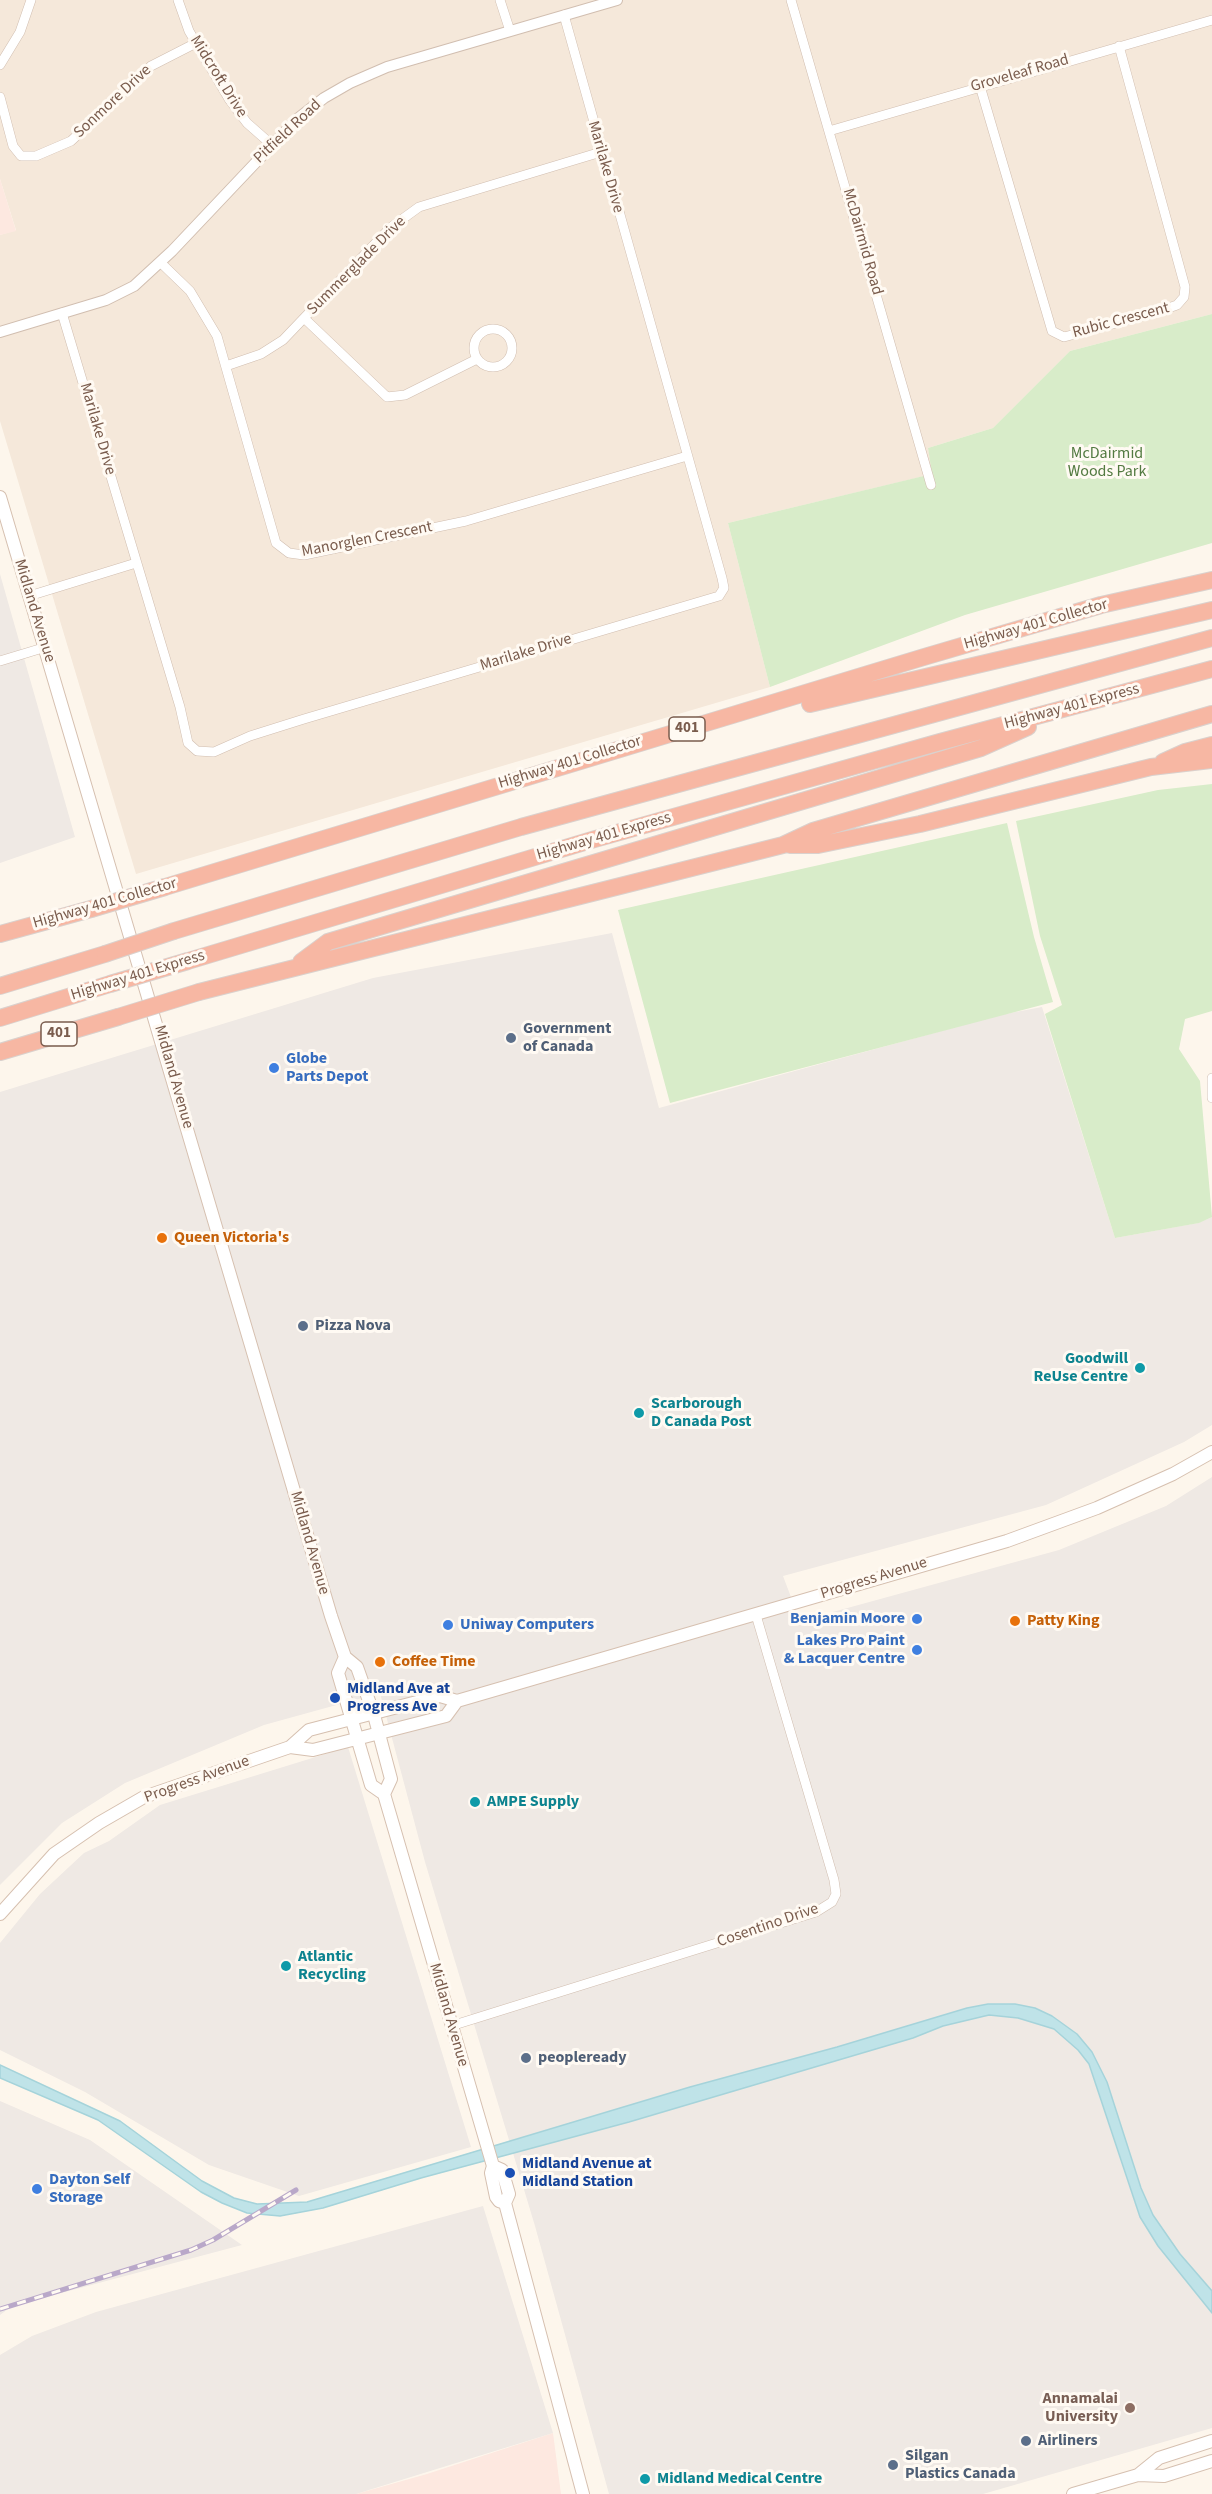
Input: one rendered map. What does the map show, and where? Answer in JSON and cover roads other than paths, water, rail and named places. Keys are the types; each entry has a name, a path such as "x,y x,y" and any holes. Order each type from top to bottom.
{"highway":[{"name":"Highway 401 Collector","path":"0,934 91,909 576,761 1101,605 1212,580"},
{"path":"576,761 971,664 1212,610"},
{"name":"Highway 401 Express","path":"0,986 174,930 521,827 1212,638"},
{"name":"Highway 401 Express","path":"0,1018 595,839 1212,669"},
{"path":"293,967 328,942 981,748 1076,706"},
{"name":"401","path":"0,1052 199,992 293,967 783,845 813,831 1212,714"},
{"path":"1151,767 1185,752 1212,745"},
{"path":"783,845 818,844 920,824 1151,767 1212,760"},
{"path":"0,942 27,927"}],"main road":[{"name":"Midland Avenue","path":"0,497 345,1657 357,1667 374,1715 391,1779 384,1794"},
{"name":"Progress Avenue","path":"290,1748 309,1730 353,1721 440,1696 457,1701 1007,1541 1097,1508 1173,1474 1212,1452"},
{"name":"Midland Avenue","path":"345,1657 338,1673 371,1785 384,1794 493,2166 491,2174 497,2199 505,2203 583,2494"},
{"name":"Progress Avenue","path":"0,1914 54,1854 144,1797 290,1748 313,1750 446,1716 457,1701"},
{"path":"1138,2475 1158,2458 1211,2445"},
{"path":"1073,2494 1138,2475 1164,2476 1212,2461"}],"street":[{"path":"0,65 20,32 31,0"},
{"name":"Midcroft Drive","path":"178,0 196,43 238,113 272,145"},
{"path":"500,0 510,31"},
{"name":"Pitfield Road","path":"0,332 120,293 161,263 309,109 350,83 387,67 617,0"},
{"name":"McDairmid Road","path":"791,0 931,485"},
{"name":"Marilake Drive","path":"62,313 180,707 188,743 197,751 214,752 250,736 304,719 719,596 724,588 722,578 564,15"},
{"name":"Groveleaf Road","path":"829,131 1212,20"},
{"name":"Sonmore Drive","path":"0,97 13,146 21,156 36,156 71,141 151,66 196,43"},
{"name":"Rubic Crescent","path":"980,86 1052,331 1065,337 1154,313 1177,305 1184,297 1185,287 1119,46"},
{"name":"Summerglade Drive","path":"226,366 261,354 283,340 390,228 419,207 601,153"},
{"name":"Manorglen Crescent","path":"161,263 184,283 205,313 217,336 276,543 296,554 466,521 687,456"},
{"path":"305,319 387,397 405,395 477,359"},
{"path":"495,329 507,334 512,345 510,358 500,366 487,367 477,359 475,341 483,331 495,329"},
{"path":"29,596 136,563"},
{"path":"0,661 46,647"},
{"path":"1212,1078 1212,1098"},
{"name":"Cosentino Drive","path":"451,2026 816,1912 832,1902 836,1894 834,1880 756,1615"}],"water":[{"path":"988,2004 1015,2004 1035,2008 1052,2016 1077,2034 1092,2052 1107,2082 1141,2188 1153,2215 1180,2254 1212,2291 1212,2313 1158,2246 1140,2217 1089,2064 1078,2050 1054,2029 1018,2018 989,2015 943,2026 913,2038 629,2122 421,2178 323,2208 280,2216 247,2213 222,2203 201,2192 98,2120 0,2078 0,2065 120,2121 202,2181 234,2198 257,2204 307,2202 690,2087"}],"railway":[{"path":"0,2309 191,2250 213,2240 296,2190"}],"place":[{"name":"Government of Canada","path":"511,1038"},
{"name":"Globe Parts Depot","path":"274,1068"},
{"name":"Queen Victoria's","path":"162,1238"},
{"name":"Pizza Nova","path":"303,1326"},
{"name":"Goodwill ReUse Centre","path":"1140,1368"},
{"name":"Scarborough D Canada Post","path":"639,1413"},
{"name":"Benjamin Moore","path":"917,1619"},
{"name":"Patty King","path":"1015,1621"},
{"name":"Uniway Computers","path":"448,1625"},
{"name":"Lakes Pro Paint & Lacquer Centre","path":"917,1650"},
{"name":"Coffee Time","path":"380,1662"},
{"name":"Midland Ave at Progress Ave","path":"335,1698"},
{"name":"AMPE Supply","path":"475,1802"},
{"name":"Atlantic Recycling","path":"286,1966"},
{"name":"peopleready","path":"526,2058"},
{"name":"Midland Avenue at Midland Station","path":"510,2173"},
{"name":"Dayton Self Storage","path":"37,2189"},
{"name":"Annamalai University","path":"1130,2408"},
{"name":"Airliners","path":"1026,2441"},
{"name":"Silgan Plastics Canada","path":"893,2465"},
{"name":"Midland Medical Centre","path":"645,2479"}],"park label":[{"name":"McDairmid Woods Park","path":"1107,463"}]}
